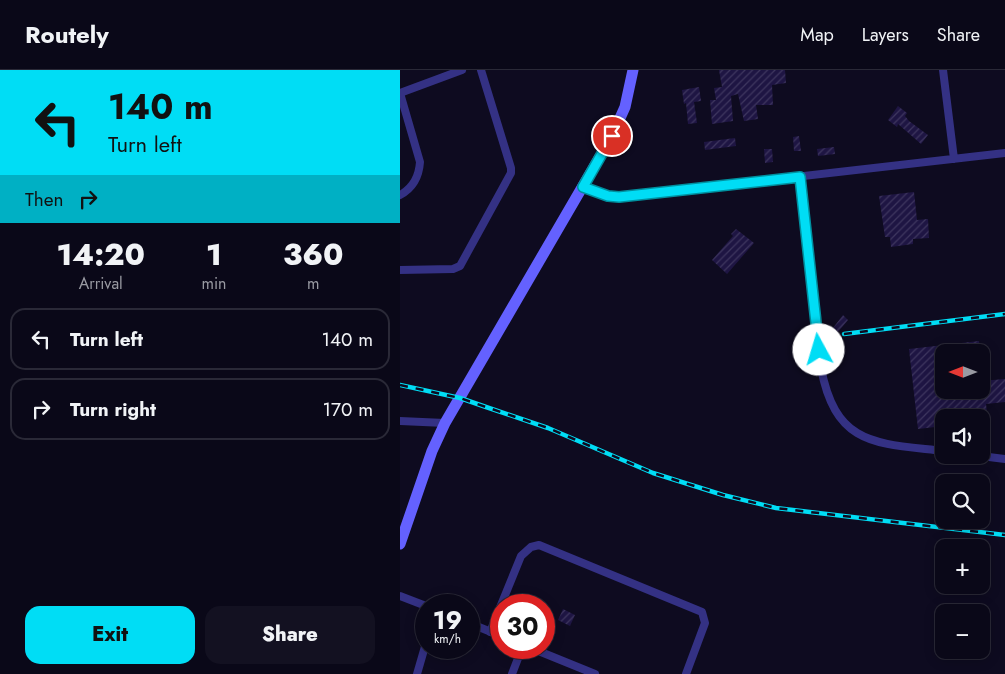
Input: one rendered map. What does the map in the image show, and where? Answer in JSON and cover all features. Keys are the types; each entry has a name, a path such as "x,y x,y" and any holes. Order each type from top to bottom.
{"street":[{"path":"400,195 415,182 420,162 400,93 462,70"},
{"path":"400,270 458,268 511,173 481,70"},
{"path":"400,544 432,450 445,423 583,187 621,116 630,92 633,70"},
{"path":"943,70 954,159"},
{"path":"583,187 608,196 619,197 1005,153"},
{"path":"800,177 821,368 831,403 840,418 850,428 868,439 879,443 935,450"},
{"path":"400,421 445,423"},
{"path":"990,457 1005,459"},
{"path":"506,594 521,556 530,547 539,546 700,609 704,615 704,623 686,674"},
{"path":"400,596 415,602"},
{"path":"480,628 490,632"},
{"path":"555,658 595,674"},
{"path":"417,674 421,659"},
{"path":"512,674 518,659"}],"building":[{"path":"719,70 785,70 786,83 772,85 773,105 756,105 758,119 744,121 738,94 731,96 733,121 712,124 710,100 716,100 714,88 722,87"},
{"path":"699,87 701,101 694,102 697,123 688,124 686,103 684,104 682,90"},
{"path":"898,106 907,113 905,116 909,121 928,135 921,144 898,124 897,127 888,120"},
{"path":"799,136 801,151 794,151 793,137"},
{"path":"735,138 736,146 705,150 704,142"},
{"path":"834,147 835,154 818,156 817,149"},
{"path":"764,149 772,149 773,162 765,163"},
{"path":"914,192 917,220 928,219 929,238 913,239 913,244 891,247 890,237 885,237 879,196"},
{"path":"736,229 754,243 727,274 712,260 733,236 731,234"},
{"path":"843,315 848,320 838,332 833,328"},
{"path":"979,341 979,344 953,344"},
{"path":"935,346 935,399 990,399 990,380 1005,379 1005,402 986,404 987,409 935,409 935,427 918,429 909,349"},
{"path":"563,609 575,615 570,626 558,620"}],"railway":[{"path":"844,334 1005,314"},
{"path":"400,385 460,398 548,428 653,473 723,495 776,508 1005,535"}],"route":[{"path":"612,136 583,187 608,196 619,197 800,177 819,350"}]}
